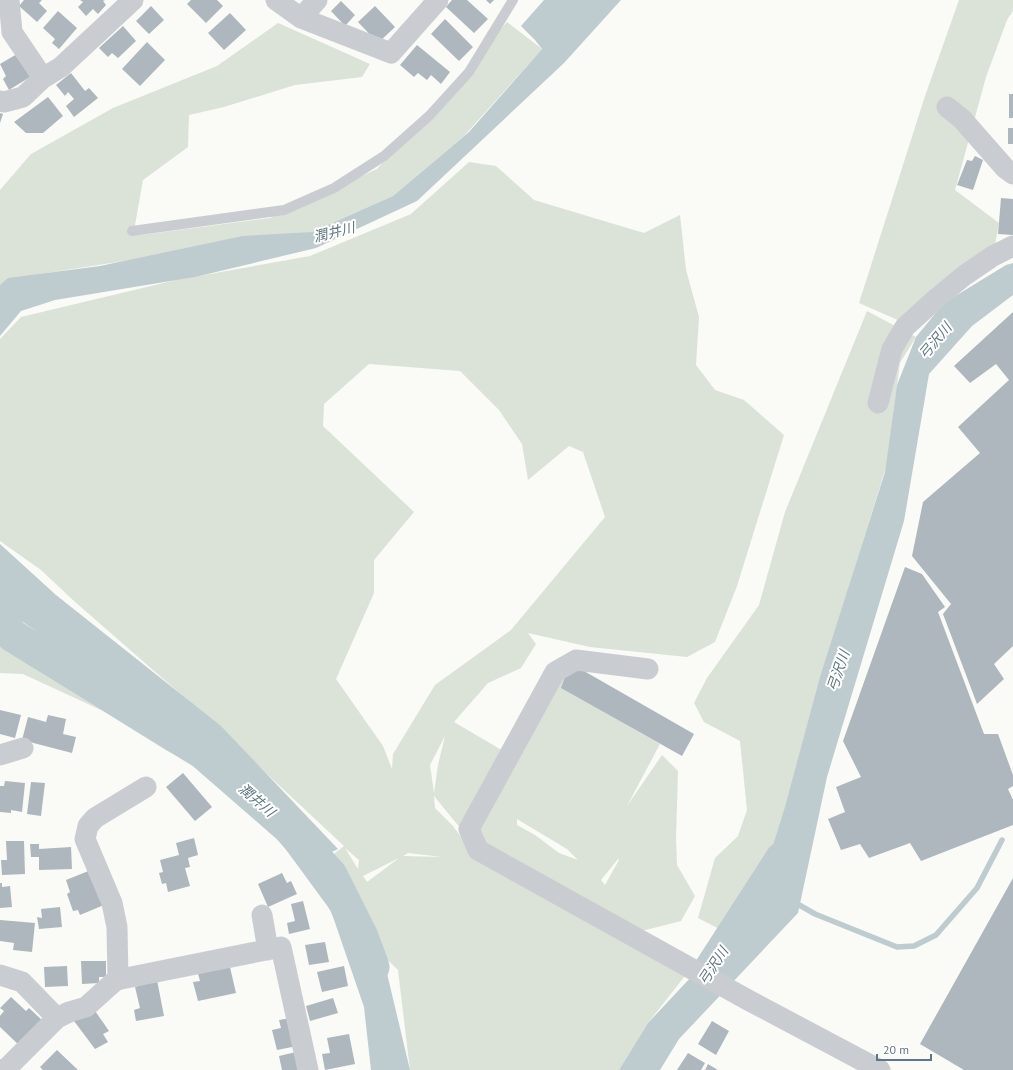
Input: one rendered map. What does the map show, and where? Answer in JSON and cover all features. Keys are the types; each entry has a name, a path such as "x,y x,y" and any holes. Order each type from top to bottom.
{"street":[{"path":"9,0 12,32 43,78"},
{"path":"0,101 4,102 23,97 43,78 61,67 133,0"},
{"path":"276,0 301,18 391,53 438,0"},
{"path":"301,18 317,0"},
{"path":"946,107 962,119 1010,169"},
{"path":"878,403 892,349 905,327 965,275 993,256 1013,246"},
{"path":"648,669 576,660 554,672 469,829 478,850 748,1000 880,1070"},
{"path":"0,755 23,748"},
{"path":"118,980 117,927 112,903 85,839 88,826 95,818 146,787"},
{"path":"262,915 268,950"},
{"path":"2,1070 8,1067 57,1018 69,1012 86,1007 116,980 281,947 308,1070"},
{"path":"0,975 22,982 57,1018"}],"lane":[{"path":"132,231 284,210 334,188 384,156 429,116 469,72 514,0"}],"shaded area":[{"path":"959,0 1013,0 1013,11 1007,20 986,77 955,190 999,223 993,256 916,328 859,303 925,96"},
{"path":"507,22 542,49 464,136 393,196 312,232 14,278 0,287 0,190 31,154 113,108 217,66 278,23 370,64 362,77 295,85 224,107 189,115 188,147 143,180 135,225 141,235 270,218 377,169"},
{"path":"469,162 496,166 534,200 644,233 680,215 686,270 699,317 696,365 715,390 744,400 784,435 737,586 715,642 687,657 590,647 528,633 536,644 521,668 488,683 454,722 515,758 570,663 562,688 660,744 627,806 662,755 678,771 676,838 677,865 695,896 681,921 630,934 688,972 648,1023 619,1070 410,1070 398,970 368,941 321,864 344,846 192,704 74,601 41,570 0,541 0,339 21,317 176,280 310,256 411,214","holes":["369,364 460,371 499,410 522,444 528,480 569,446 583,452 605,517 511,630 435,685 393,754 392,769 383,746 336,679 374,593 374,560 414,512 323,426 324,404","445,736 438,765 434,793 430,765","434,796 474,845 471,851 453,826 435,808","517,819 567,849 578,860 559,853 535,835 517,825","345,848 359,860 358,869","408,853 442,857 403,856","399,858 367,882 363,876","618,859 619,860 605,885 601,880"]},
{"path":"867,311 916,337 900,363 886,467 839,619 791,812 731,935 698,918 715,858 738,836 747,810 740,741 704,722 694,703 707,678 759,605 785,512"},
{"path":"0,630 47,630 204,726 209,770 167,751 103,711 23,674 0,673"}],"water":[{"path":"544,0 621,0 564,63 417,201 316,248 195,277 55,300 21,311 0,336 0,285 8,278 100,266 243,236 312,232 393,196 469,132 542,49 521,26"},
{"path":"1013,263 1013,295 972,326 929,374 904,521 827,777 798,913 679,1039 660,1070 619,1070 648,1023 752,912 785,807 820,677 885,472 897,385 916,337 944,303 1006,265"},
{"path":"0,544 56,595 221,726 338,849 319,858 266,809 340,903 385,965 410,1070 371,1070 364,1007 331,911 210,746 0,607"}],"building":[{"path":"24,0 42,0 39,3 47,11 37,22 19,6"},
{"path":"80,0 105,0 103,1 106,5 98,14 93,9 86,16 78,7 83,2"},
{"path":"191,0 217,0 223,6 206,23 187,4"},
{"path":"452,0 467,0 488,19 474,33 446,7"},
{"path":"486,0 494,0 490,4"},
{"path":"341,1 355,15 345,26 331,11"},
{"path":"151,6 164,20 149,34 136,21"},
{"path":"375,6 395,27 378,43 358,22"},
{"path":"58,11 77,28 59,49 52,43 55,39 43,28"},
{"path":"230,13 246,30 224,50 208,33"},
{"path":"445,19 473,47 459,61 431,34"},
{"path":"123,26 136,41 118,58 112,53 108,57 99,48"},
{"path":"147,42 165,60 140,86 122,69"},
{"path":"417,45 450,72 441,84 431,75 427,80 418,73 414,77 400,65"},
{"path":"17,54 30,77 9,90 3,79 6,76 0,64"},
{"path":"71,73 85,91 89,88 98,98 74,117 66,106 74,99 68,92 65,96 56,85"},
{"path":"1009,94 1013,94 1013,118 1009,118"},
{"path":"48,97 63,116 43,133 26,133 14,122"},
{"path":"0,113 3,114 0,123"},
{"path":"1008,128 1013,128 1013,144 1008,144"},
{"path":"975,156 983,160 973,190 957,185 967,160 972,161"},
{"path":"1001,198 1013,199 1013,235 998,234"},
{"path":"1013,312 1013,646 994,664 1004,679 977,704 943,614 951,604 912,556 923,502 980,453 958,427 1009,380 996,364 970,383 954,366"},
{"path":"905,567 922,574 945,607 938,612 984,734 998,734 1013,775 1013,786 1008,789 1013,800 1013,825 921,861 910,843 869,858 860,844 841,850 828,819 845,812 836,787 861,777 843,741"},
{"path":"570,663 694,734 682,756 561,688"},
{"path":"0,710 21,715 15,738 0,734"},
{"path":"48,715 66,719 63,734 76,737 72,753 22,740 28,717 46,722"},
{"path":"183,773 212,807 195,821 166,787"},
{"path":"5,781 25,783 22,812 11,810 11,813 0,812 0,786 4,786"},
{"path":"31,782 45,783 41,816 27,814"},
{"path":"194,838 198,855 188,858 190,867 185,868 190,886 168,892 166,883 162,884 159,873 163,872 160,860 179,855 176,843"},
{"path":"6,841 24,841 25,874 2,875 1,860 7,860"},
{"path":"30,844 39,844 39,849 71,847 72,869 39,870 39,857 31,857"},
{"path":"91,870 104,905 80,915 78,910 73,911 67,894 70,892 66,880"},
{"path":"282,873 287,883 291,881 297,894 268,907 258,884"},
{"path":"1013,878 1013,1070 964,1070 920,1044"},
{"path":"0,883 2,883 2,887 10,886 12,907 0,908"},
{"path":"303,901 310,929 289,934 287,923 295,921 291,904"},
{"path":"60,907 62,927 39,929 37,917 42,918 41,909"},
{"path":"0,920 35,923 32,952 13,950 14,943 0,941"},
{"path":"325,942 329,962 309,965 305,945"},
{"path":"81,961 106,961 106,977 99,977 99,983 82,984"},
{"path":"229,963 236,993 198,1001 193,982 200,981 197,970"},
{"path":"67,966 68,986 45,987 44,967"},
{"path":"344,966 348,986 322,992 317,972"},
{"path":"157,980 164,1016 136,1021 134,1010 140,1008 135,987"},
{"path":"11,997 26,1011 29,1008 44,1022 21,1047 0,1027 0,1016 4,1011 0,1008"},
{"path":"333,998 338,1013 310,1021 306,1006"},
{"path":"93,1008 109,1031 103,1034 108,1042 95,1049 74,1021"},
{"path":"291,1018 297,1046 277,1050 272,1030 281,1028 279,1020"},
{"path":"712,1021 729,1031 716,1055 698,1044"},
{"path":"349,1034 355,1064 325,1070 322,1054 330,1053 327,1038"},
{"path":"57,1050 78,1070 43,1070 40,1067"},
{"path":"296,1052 299,1070 282,1070 279,1056"},
{"path":"688,1053 705,1063 701,1070 677,1070"},
{"path":"708,1064 718,1070 705,1070"}],"waterway":[{"name":"潤井川","path":"0,622 13,636 203,753 288,827 331,875 362,937 373,967"},
{"path":"794,902 815,914 897,947 914,946 936,935 977,888 1002,840"},
{"name":"弓沢川","path":"711,968 782,858"}]}
